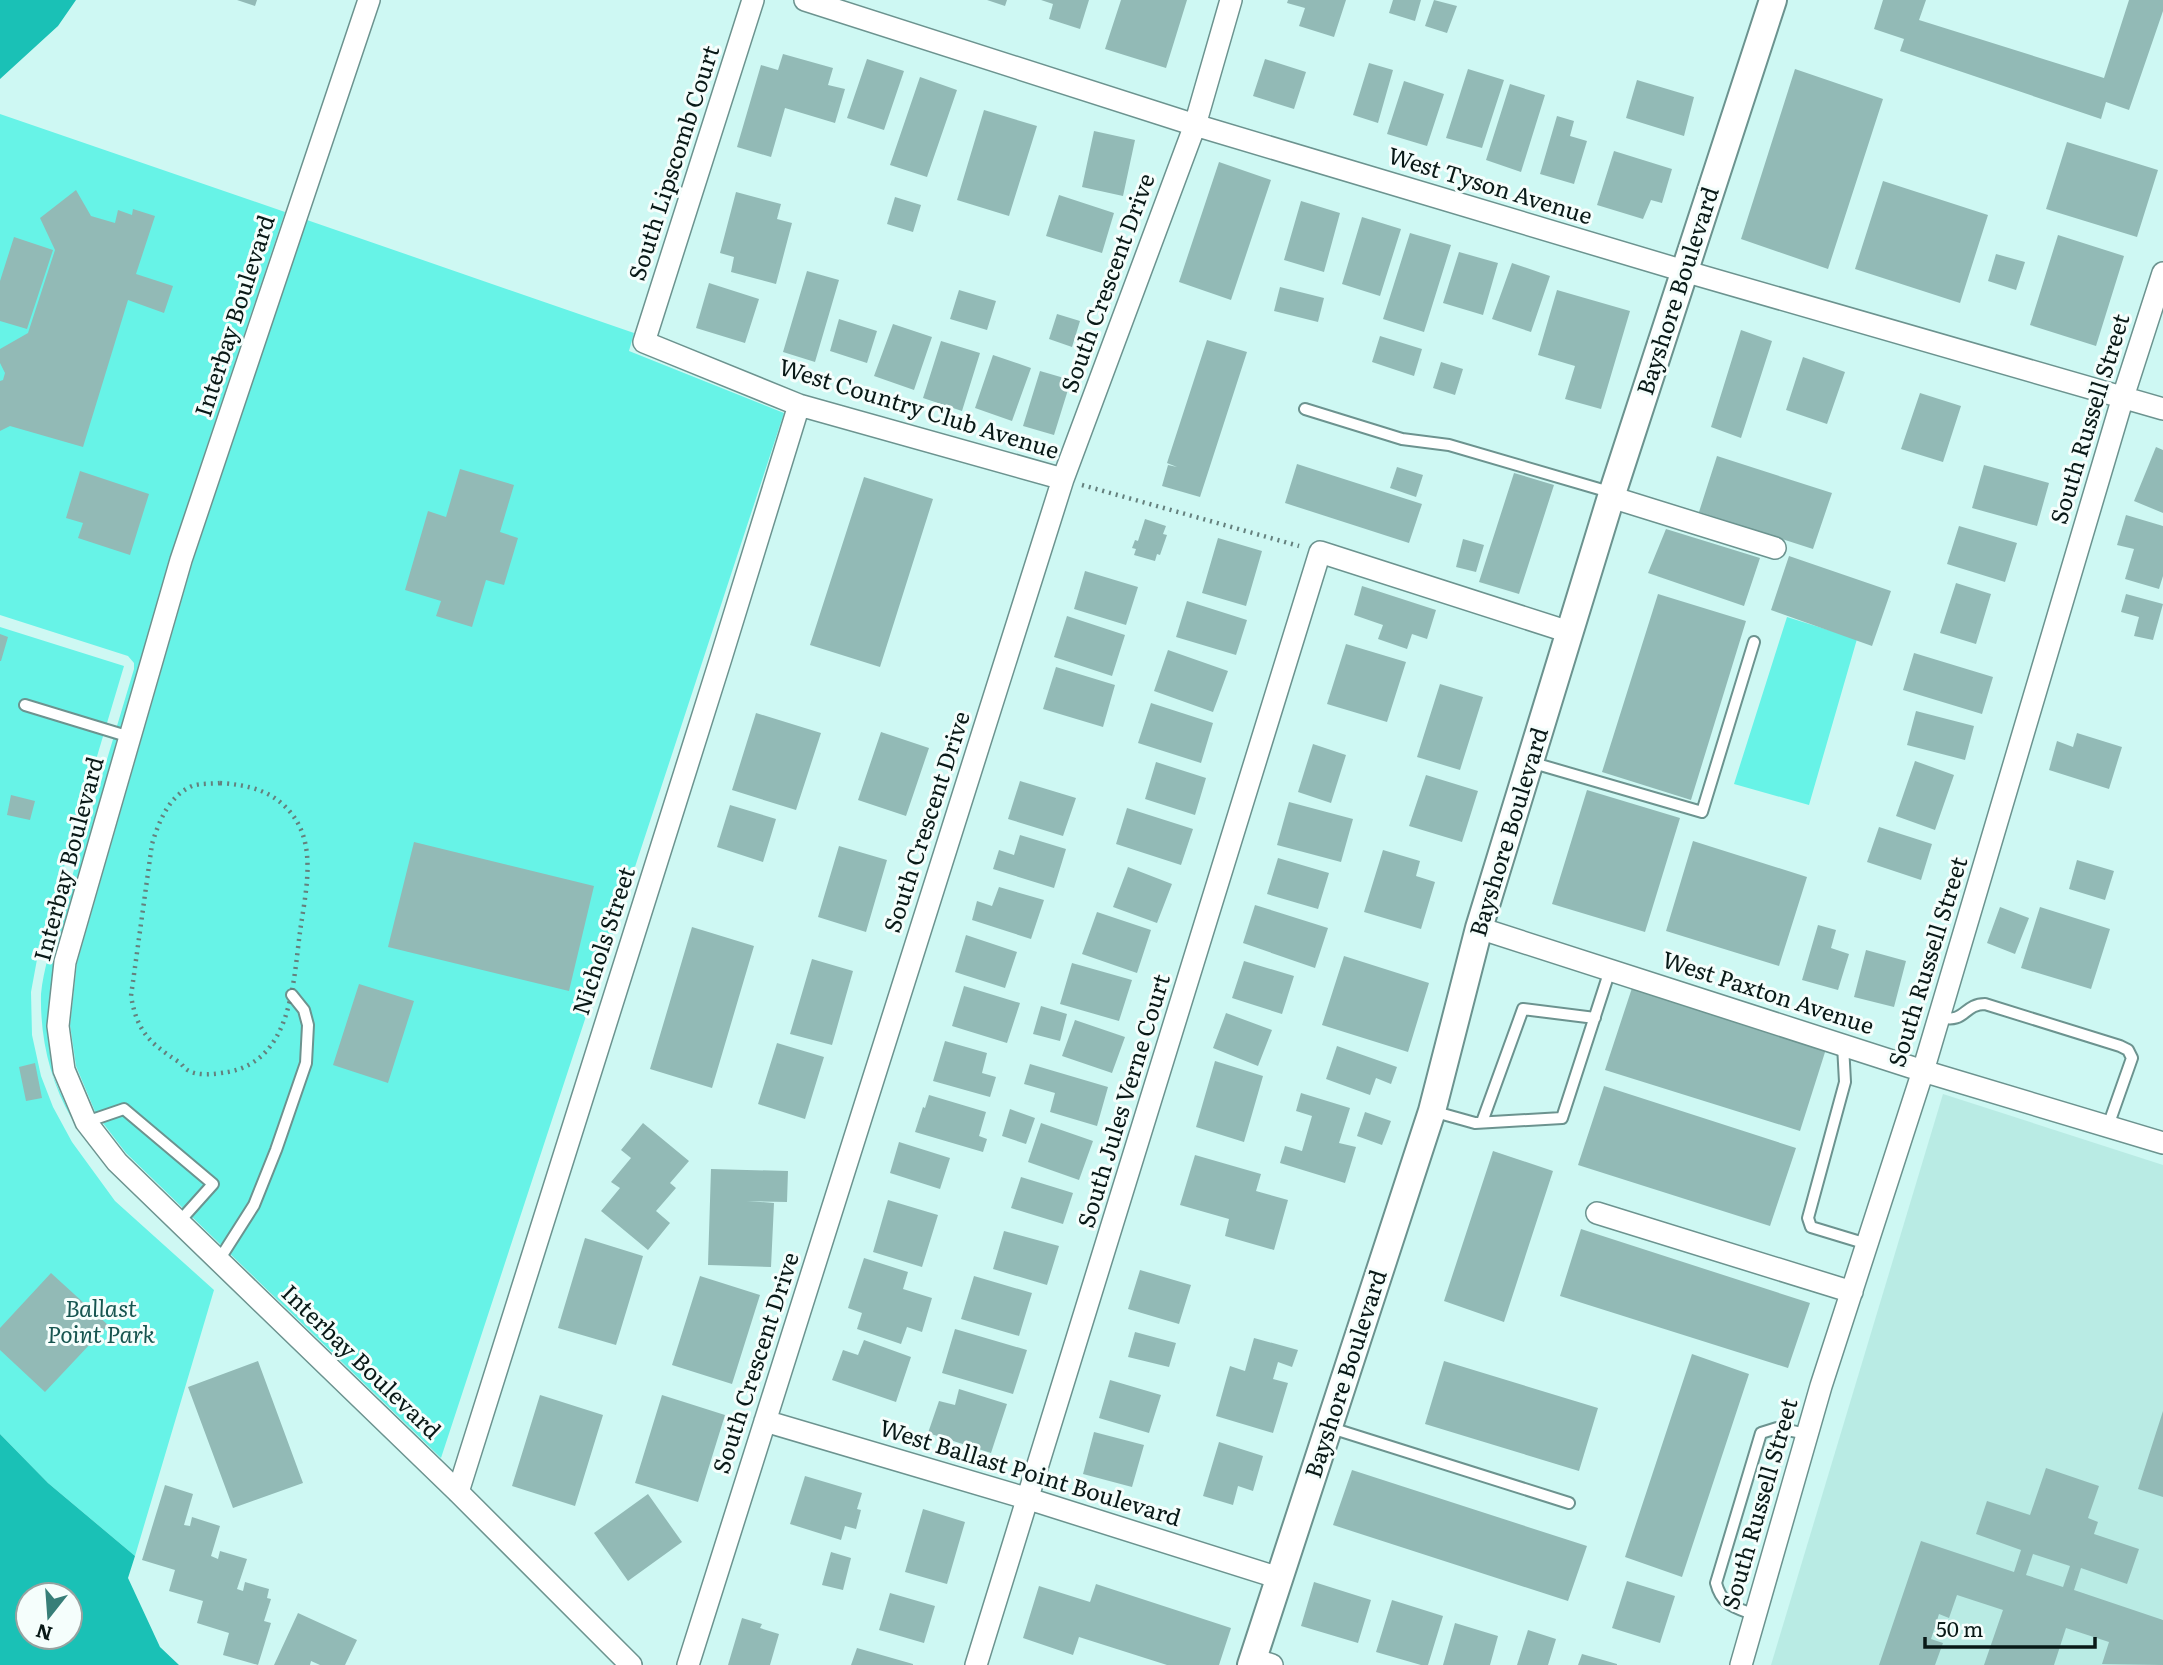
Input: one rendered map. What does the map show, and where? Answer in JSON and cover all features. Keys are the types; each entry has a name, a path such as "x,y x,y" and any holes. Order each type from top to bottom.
{"street":[{"name":"Interbay Boulevard","path":"369,0 181,560 65,961 58,1026 64,1070 86,1122 117,1162 458,1492 631,1665"},
{"name":"South Lipscomb Court","path":"644,342 753,0"},
{"name":"West Tyson Avenue","path":"805,0 1195,125 1684,271 2163,409"},
{"name":"South Crescent Drive","path":"688,1665 1063,479 1195,125 1231,0"},
{"name":"Bayshore Boulevard","path":"1259,1663 1279,1578 1433,1111 1479,928 1569,632 1773,0"},
{"name":"South Russell Street","path":"1741,1665 1807,1434 1940,1017 2123,397 2163,273"},
{"name":"West Country Club Avenue","path":"644,342 799,405 1063,479"},
{"name":"Nichols Street","path":"458,1492 799,405"},
{"path":"1612,495 1775,548"},
{"path":"1320,552 1569,632"},
{"name":"South Jules Verne Court","path":"976,1665 1320,552"},
{"name":"West Paxton Avenue","path":"1479,928 1923,1071 2163,1143"},
{"path":"1597,1213 1852,1292"},
{"name":"West Ballast Point Boulevard","path":"765,1421 1029,1499 1279,1578"}],"lane":[{"path":"1306,409 1402,439 1449,445 1612,495"},
{"path":"1530,762 1702,812 1754,642"},
{"path":"25,705 130,737"},
{"path":"1433,1111 1475,1123 1562,1118 1610,970"},
{"path":"219,1260 254,1205 306,1062 308,1025 304,1010 292,995"},
{"path":"1940,1017 1959,1017 1973,1006 1985,1004 2120,1046 2128,1051 2132,1058 2108,1126"},
{"path":"1482,1122 1522,1009 1595,1018"},
{"path":"1843,1045 1845,1082 1808,1218 1811,1227 1867,1244"},
{"path":"86,1122 124,1109 213,1184 179,1222"},
{"path":"1328,1427 1569,1503"},
{"path":"1755,1615 1726,1603 1716,1583 1761,1433 1777,1428 1807,1434"}],"path":[{"path":"1063,479 1320,552"},
{"path":"220,783 247,785 274,797 293,814 303,835 309,862 292,995 285,1021 276,1040 251,1063 217,1074 198,1074 186,1070 182,1064 153,1044 134,1015 131,996 152,844 159,822 170,803 193,786 220,783"}],"shaded area":[{"path":"0,0 76,0 58,26 0,79"},
{"path":"1943,1094 2163,1165 2163,1665 1771,1665"},
{"path":"0,1434 48,1483 135,1556 128,1578 160,1647 179,1665 0,1665"}],"green space":[{"path":"0,114 285,212 170,557 54,958 47,1029 53,1076 72,1119 58,1090 52,1074 48,1059 42,1027 41,989 134,663 128,656 0,615"},
{"path":"307,220 634,333 629,351 784,413 441,1458 126,1153 96,1114 76,1066 70,1025 77,963 192,564"},
{"path":"1787,617 1857,639 1809,805 1734,784"},
{"name":"Ballast Point Park","path":"0,627 124,666 38,954 31,992 32,1035 41,1076 53,1107 72,1142 115,1201 214,1290 135,1556 48,1483 0,1434"}],"building":[{"path":"237,0 257,0 255,6"},
{"path":"987,0 1007,0 1005,6"},
{"path":"1041,0 1089,0 1080,29 1049,19 1053,4"},
{"path":"1121,0 1187,0 1166,68 1105,49"},
{"path":"1288,0 1346,0 1334,37 1299,26 1305,8 1287,3"},
{"path":"1393,0 1421,0 1415,21 1389,13"},
{"path":"1434,0 1457,6 1447,33 1425,26"},
{"path":"1883,0 1926,0 1919,20 2104,78 2129,0 2163,0 2163,11 2129,110 2106,102 2101,119 1900,51 1904,39 1874,29"},
{"path":"783,54 833,68 828,85 845,89 835,123 785,108 771,157 737,147 761,65 778,70"},
{"path":"867,59 904,71 884,130 847,118"},
{"path":"1265,59 1306,72 1294,109 1253,96"},
{"path":"1369,63 1393,70 1378,123 1353,115"},
{"path":"1468,69 1504,80 1482,148 1446,138"},
{"path":"1795,69 1883,99 1828,269 1741,239"},
{"path":"920,77 957,90 927,177 890,165"},
{"path":"1637,80 1694,97 1684,136 1626,118"},
{"path":"1404,81 1444,94 1427,146 1387,134"},
{"path":"1510,84 1545,95 1521,172 1486,160"},
{"path":"984,110 1037,126 1009,216 957,200"},
{"path":"1557,116 1574,121 1570,136 1587,141 1574,184 1540,174"},
{"path":"1094,131 1135,140 1123,196 1082,187"},
{"path":"2067,142 2158,170 2137,237 2046,209"},
{"path":"1614,151 1672,169 1662,203 1651,200 1643,219 1597,205"},
{"path":"1219,162 1271,180 1231,300 1179,282"},
{"path":"1883,181 1988,215 1960,303 1855,269"},
{"path":"76,190 91,216 115,223 118,210 132,215 133,209 155,216 136,274 173,286 164,313 128,300 83,447 10,426 0,431 0,381 5,373 0,363 0,349 28,333 55,250 40,218"},
{"path":"736,192 781,204 777,219 792,223 776,284 731,272 734,257 720,253"},
{"path":"1059,195 1114,213 1102,253 1046,236"},
{"path":"895,197 921,205 913,232 887,224"},
{"path":"1301,201 1340,213 1324,272 1284,260"},
{"path":"1362,217 1401,229 1380,296 1342,284"},
{"path":"1410,233 1451,245 1424,332 1383,319"},
{"path":"2058,235 2124,256 2096,346 2030,325"},
{"path":"14,237 53,250 27,329 0,321 0,281"},
{"path":"1459,252 1498,263 1483,315 1443,303"},
{"path":"1996,254 2025,262 2016,290 1988,281"},
{"path":"1512,263 1550,276 1531,332 1492,319"},
{"path":"807,271 839,280 815,362 783,352"},
{"path":"709,283 759,299 745,343 696,328"},
{"path":"1280,287 1324,298 1318,322 1274,311"},
{"path":"959,290 996,301 987,330 950,319"},
{"path":"1557,290 1630,311 1601,409 1565,399 1575,366 1538,355"},
{"path":"1057,314 1080,321 1072,347 1049,339"},
{"path":"839,319 877,331 867,363 830,351"},
{"path":"893,324 932,337 914,390 874,376"},
{"path":"1741,330 1772,341 1741,438 1711,427"},
{"path":"1380,336 1422,349 1414,376 1372,362"},
{"path":"1207,340 1247,352 1200,497 1162,486 1168,465 1177,467 1167,463"},
{"path":"941,341 980,353 962,411 923,398"},
{"path":"993,355 1031,368 1012,421 975,408"},
{"path":"1803,357 1845,372 1827,424 1786,410"},
{"path":"1441,362 1463,369 1455,395 1433,388"},
{"path":"1040,371 1071,380 1054,435 1023,426"},
{"path":"1920,393 1961,406 1943,462 1901,449"},
{"path":"2156,447 2163,450 2163,513 2134,501"},
{"path":"1717,456 1832,493 1813,549 1699,512"},
{"path":"1297,464 1422,504 1409,543 1285,503"},
{"path":"1984,465 2049,483 2037,526 1972,508"},
{"path":"1397,467 1423,475 1416,497 1390,488"},
{"path":"460,469 514,485 500,532 518,538 504,585 486,580 472,627 436,616 441,601 405,590 428,511 446,517"},
{"path":"80,471 149,494 130,555 78,538 83,523 66,518"},
{"path":"1514,473 1554,485 1519,594 1479,582"},
{"path":"864,477 933,499 880,667 810,645"},
{"path":"2126,515 2163,526 2163,576 2159,589 2125,579 2134,549 2117,545"},
{"path":"1145,519 1166,526 1163,534 1167,535 1155,561 1134,555 1136,549 1132,548 1135,540 1138,541"},
{"path":"1959,526 2017,543 2005,582 1947,564"},
{"path":"1666,529 1760,558 1744,606 1648,573"},
{"path":"1218,538 1262,551 1246,606 1202,593"},
{"path":"1463,539 1484,545 1476,572 1456,567"},
{"path":"1789,556 1891,591 1872,646 1771,610"},
{"path":"1085,571 1138,587 1126,625 1074,609"},
{"path":"1956,583 1991,594 1976,644 1940,633"},
{"path":"1362,586 1436,610 1427,639 1412,634 1407,649 1378,639 1383,625 1354,615"},
{"path":"1658,594 1746,621 1691,800 1602,772"},
{"path":"2126,594 2163,604 2153,640 2134,636 2139,617 2121,612"},
{"path":"1187,601 1247,620 1236,655 1176,637"},
{"path":"1067,616 1125,635 1112,676 1054,657"},
{"path":"0,634 8,637 1,661 0,661"},
{"path":"1346,644 1406,662 1387,722 1327,704"},
{"path":"1168,650 1228,671 1213,712 1154,691"},
{"path":"1914,653 1993,677 1982,714 1903,690"},
{"path":"1056,667 1115,685 1103,727 1043,709"},
{"path":"1440,684 1483,697 1460,770 1417,757"},
{"path":"1151,703 1213,723 1201,763 1138,743"},
{"path":"1916,711 1974,726 1965,760 1907,745"},
{"path":"756,713 821,733 796,810 732,790"},
{"path":"881,732 929,748 906,816 858,800"},
{"path":"2077,733 2122,747 2109,789 2049,770 2057,741 2073,747"},
{"path":"1313,744 1346,755 1331,803 1298,792"},
{"path":"1915,761 1954,775 1935,830 1896,816"},
{"path":"1156,762 1206,778 1195,815 1145,799"},
{"path":"1426,775 1478,791 1462,842 1409,826"},
{"path":"1020,781 1076,798 1063,836 1008,819"},
{"path":"1587,790 1680,818 1645,932 1552,904"},
{"path":"11,795 35,801 30,820 7,815"},
{"path":"1289,802 1353,819 1341,862 1277,845"},
{"path":"730,805 776,819 763,862 717,847"},
{"path":"1127,808 1193,829 1181,865 1116,844"},
{"path":"1879,827 1932,844 1921,880 1867,862"},
{"path":"1020,835 1066,849 1054,888 993,869 999,850 1014,855"},
{"path":"1693,841 1807,877 1779,966 1666,931"},
{"path":"414,842 594,886 569,991 388,947"},
{"path":"839,846 887,860 866,932 818,917"},
{"path":"1383,850 1420,861 1416,876 1435,882 1421,929 1364,912"},
{"path":"1278,858 1329,873 1318,909 1267,894"},
{"path":"2077,860 2114,871 2105,900 2069,889"},
{"path":"1128,867 1172,884 1157,923 1113,907"},
{"path":"999,887 1044,900 1031,939 972,920 977,901 992,906"},
{"path":"1255,905 1328,928 1315,968 1243,943"},
{"path":"2000,907 2029,918 2015,954 1987,943"},
{"path":"2040,907 2110,929 2091,989 2021,968"},
{"path":"1097,912 1151,930 1137,973 1082,954"},
{"path":"1818,925 1836,930 1831,948 1849,954 1838,990 1802,980"},
{"path":"692,927 754,946 712,1088 650,1069"},
{"path":"966,935 1017,952 1005,988 955,972"},
{"path":"1866,950 1906,961 1894,1007 1854,997"},
{"path":"1344,956 1429,983 1408,1052 1322,1025"},
{"path":"812,959 853,971 832,1045 790,1034"},
{"path":"1244,961 1294,976 1282,1014 1232,998"},
{"path":"1072,963 1132,980 1119,1021 1060,1004"},
{"path":"359,984 414,1001 388,1083 333,1065"},
{"path":"964,986 1020,1003 1007,1043 952,1026"},
{"path":"1632,988 1826,1049 1800,1131 1605,1070"},
{"path":"1041,1006 1067,1014 1060,1041 1033,1034"},
{"path":"1226,1013 1272,1030 1258,1066 1213,1048"},
{"path":"1075,1020 1125,1037 1112,1073 1062,1056"},
{"path":"945,1041 987,1053 982,1073 996,1077 990,1097 933,1081"},
{"path":"777,1043 824,1057 805,1119 758,1104"},
{"path":"1337,1046 1397,1067 1391,1084 1376,1078 1370,1095 1326,1079"},
{"path":"1215,1061 1263,1076 1244,1142 1196,1127"},
{"path":"35,1063 42,1098 26,1101 19,1067"},
{"path":"1030,1064 1108,1087 1097,1126 1050,1112 1055,1093 1024,1084"},
{"path":"1604,1086 1796,1148 1770,1226 1578,1165"},
{"path":"1301,1093 1350,1108 1339,1143 1356,1147 1345,1183 1280,1163 1285,1146 1302,1151 1312,1116 1296,1111"},
{"path":"929,1095 986,1112 979,1136 987,1139 983,1152 915,1132"},
{"path":"1010,1109 1035,1118 1026,1144 1002,1136"},
{"path":"1365,1112 1391,1121 1382,1145 1357,1136"},
{"path":"643,1123 689,1161 670,1183 676,1188 656,1211 670,1223 648,1250 601,1211 620,1188 611,1182 631,1158 621,1150"},
{"path":"1041,1123 1093,1141 1079,1180 1028,1162"},
{"path":"899,1142 950,1158 940,1189 890,1173"},
{"path":"1493,1151 1553,1171 1504,1322 1444,1301"},
{"path":"1195,1155 1261,1174 1256,1191 1288,1200 1274,1250 1225,1236 1229,1219 1180,1205"},
{"path":"711,1169 788,1171 787,1202 747,1201 774,1203 771,1267 708,1265"},
{"path":"1021,1177 1073,1193 1063,1224 1011,1208"},
{"path":"888,1200 938,1215 922,1267 873,1252"},
{"path":"1581,1229 1810,1303 1788,1368 1560,1296"},
{"path":"1004,1231 1059,1246 1047,1285 993,1269"},
{"path":"585,1238 643,1256 616,1345 558,1328"},
{"path":"864,1258 908,1272 903,1289 932,1298 922,1332 907,1327 901,1344 857,1329 862,1313 848,1308"},
{"path":"1140,1270 1191,1285 1179,1324 1128,1309"},
{"path":"51,1273 108,1325 45,1392 0,1350 0,1328"},
{"path":"700,1276 760,1295 732,1384 672,1365"},
{"path":"974,1276 1032,1293 1019,1336 961,1319"},
{"path":"955,1329 1027,1350 1013,1394 942,1373"},
{"path":"1135,1332 1176,1343 1169,1367 1128,1357"},
{"path":"1254,1338 1298,1350 1292,1367 1278,1362 1273,1379 1288,1383 1273,1433 1216,1416 1230,1366 1245,1371"},
{"path":"864,1340 911,1357 896,1402 832,1380 843,1350 858,1355"},
{"path":"1692,1354 1749,1374 1682,1577 1625,1557"},
{"path":"258,1361 303,1483 233,1508 188,1387"},
{"path":"1444,1361 1598,1408 1579,1471 1425,1424"},
{"path":"1110,1380 1161,1395 1149,1433 1099,1418"},
{"path":"959,1389 1007,1404 991,1453 928,1433 939,1401 955,1405"},
{"path":"540,1395 603,1415 575,1506 512,1486"},
{"path":"662,1395 725,1415 698,1502 635,1483"},
{"path":"2163,1411 2163,1497 2138,1489"},
{"path":"1094,1432 1144,1445 1132,1487 1083,1474"},
{"path":"1219,1442 1263,1456 1253,1491 1238,1486 1233,1505 1203,1496"},
{"path":"2046,1468 2099,1486 2088,1518 2098,1522 2094,1534 2139,1549 2127,1584 2081,1568 2074,1590 2163,1620 2163,1665 2102,1664 2109,1642 2066,1628 2054,1665 1984,1665 2003,1610 1957,1595 1949,1618 1939,1614 1931,1639 1943,1643 1935,1665 1879,1665 1921,1541 2014,1572 2021,1550 1976,1534 1987,1501 2030,1515","holes":["2033,1554 2070,1566 2063,1587 2026,1575"]},
{"path":"1352,1470 1587,1546 1568,1601 1333,1525"},
{"path":"805,1476 862,1493 857,1509 861,1510 856,1529 845,1526 841,1540 790,1524"},
{"path":"165,1485 193,1494 184,1525 190,1526 192,1517 220,1526 211,1556 218,1559 220,1551 247,1559 237,1589 243,1591 245,1582 269,1589 267,1598 271,1599 264,1621 271,1623 258,1665 223,1655 229,1633 197,1623 203,1601 169,1591 175,1570 142,1560"},
{"path":"648,1494 682,1542 628,1581 594,1533"},
{"path":"923,1509 965,1522 947,1584 905,1572"},
{"path":"831,1552 851,1558 843,1590 822,1585"},
{"path":"1627,1581 1675,1596 1660,1643 1612,1628"},
{"path":"1314,1582 1371,1600 1358,1643 1301,1626"},
{"path":"1096,1584 1231,1628 1219,1665 1167,1665 1079,1637 1073,1655 1023,1638 1039,1586 1090,1602"},
{"path":"890,1593 935,1606 924,1643 879,1630"},
{"path":"1392,1600 1443,1616 1428,1665 1376,1652"},
{"path":"298,1613 357,1640 345,1665 320,1665 311,1661 310,1665 274,1665"},
{"path":"742,1618 762,1624 760,1628 779,1634 770,1665 728,1665"},
{"path":"1455,1623 1498,1636 1490,1665 1443,1665"},
{"path":"1528,1630 1556,1639 1548,1665 1517,1665"},
{"path":"857,1648 913,1664 913,1665 851,1665"},
{"path":"1582,1654 1617,1664 1617,1665 1578,1665"}]}
